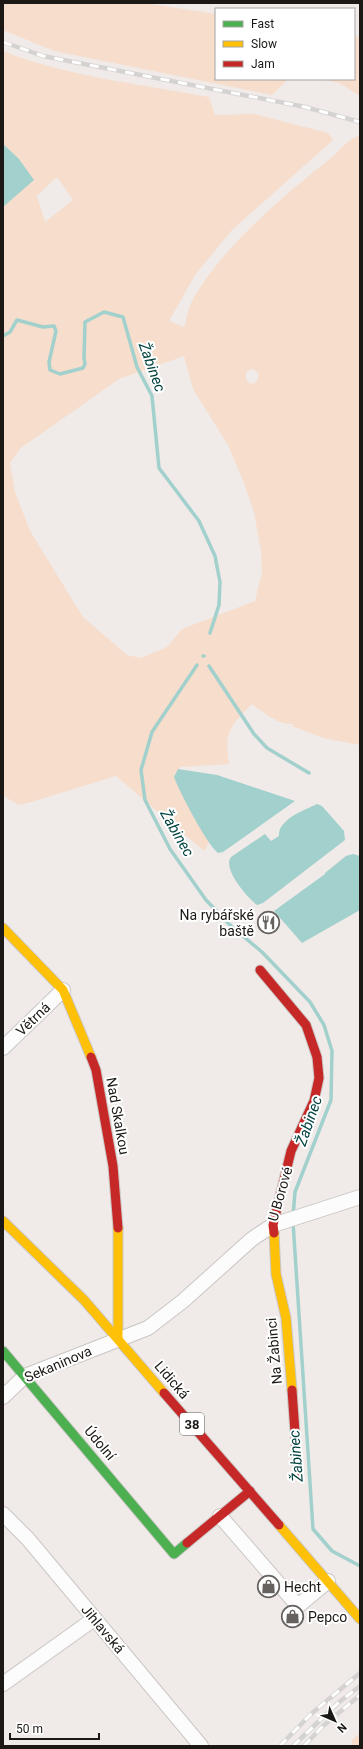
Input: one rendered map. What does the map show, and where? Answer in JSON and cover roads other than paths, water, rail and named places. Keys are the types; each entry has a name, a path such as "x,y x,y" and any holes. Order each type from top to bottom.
{"street":[{"name":"Nad Skalkou","path":"3,928 63,990 96,1070 113,1166 119,1236 118,1339"},
{"name":"U Borové","path":"118,1339 148,1328 184,1301 252,1239 279,1223 291,1151 314,1101 319,1078 317,1057 306,1025 260,970"},
{"name":"Větrná","path":"3,1048 63,990"},
{"path":"279,1223 360,1197"},
{"name":"Lidická","path":"3,1221 84,1300 360,1619"},
{"name":"Na Žabinci","path":"279,1223 276,1274 286,1318 298,1475"},
{"name":"Sekaninova","path":"3,1397 25,1376 118,1339"},
{"name":"Údolní","path":"3,1351 174,1554 220,1516"},
{"path":"250,1492 220,1516 298,1606 328,1581"},
{"name":"Jihlavská","path":"3,1514 28,1539 94,1620 202,1746"},
{"path":"3,1684 94,1620"}],"water":[{"path":"3,144 19,159 34,180 3,207"},
{"path":"178,769 217,775 295,801 223,852 218,853 207,840 181,794 174,777"},
{"path":"317,804 322,806 344,831 345,840 263,903 257,905 247,896 233,875 229,862 231,857 265,834 271,841 279,836 280,830 287,820 299,812"},
{"path":"353,854 360,856 360,910 302,943 274,911 325,874 346,856"}],"waterway":[{"name":"Žabinec","path":"3,336 10,332 17,320 43,327 54,326 56,331 49,362 50,370 60,374 83,368 85,364 85,322 104,312 123,317 137,367 152,396 159,468 199,521 215,556 220,582 219,605 210,633"},
{"name":"Žabinec","path":"197,665 152,732 141,770 145,800 170,849 206,900 231,926 262,952 310,1002 324,1025 332,1051 331,1100 295,1192 293,1216"},
{"path":"209,666 254,734 267,748 309,773"},
{"name":"Žabinec","path":"293,1222 313,1529 332,1551 360,1566"}],"railway":[{"path":"3,42 43,56 305,107 360,122"},
{"path":"280,1746 311,1714 360,1673"},
{"path":"293,1746 338,1703 360,1686"},
{"path":"304,1746 323,1726 360,1695"}],"place":[{"name":"Na rybářské baště","path":"269,923"},
{"name":"Hecht","path":"269,1587"},
{"name":"Pepco","path":"293,1617"}]}
